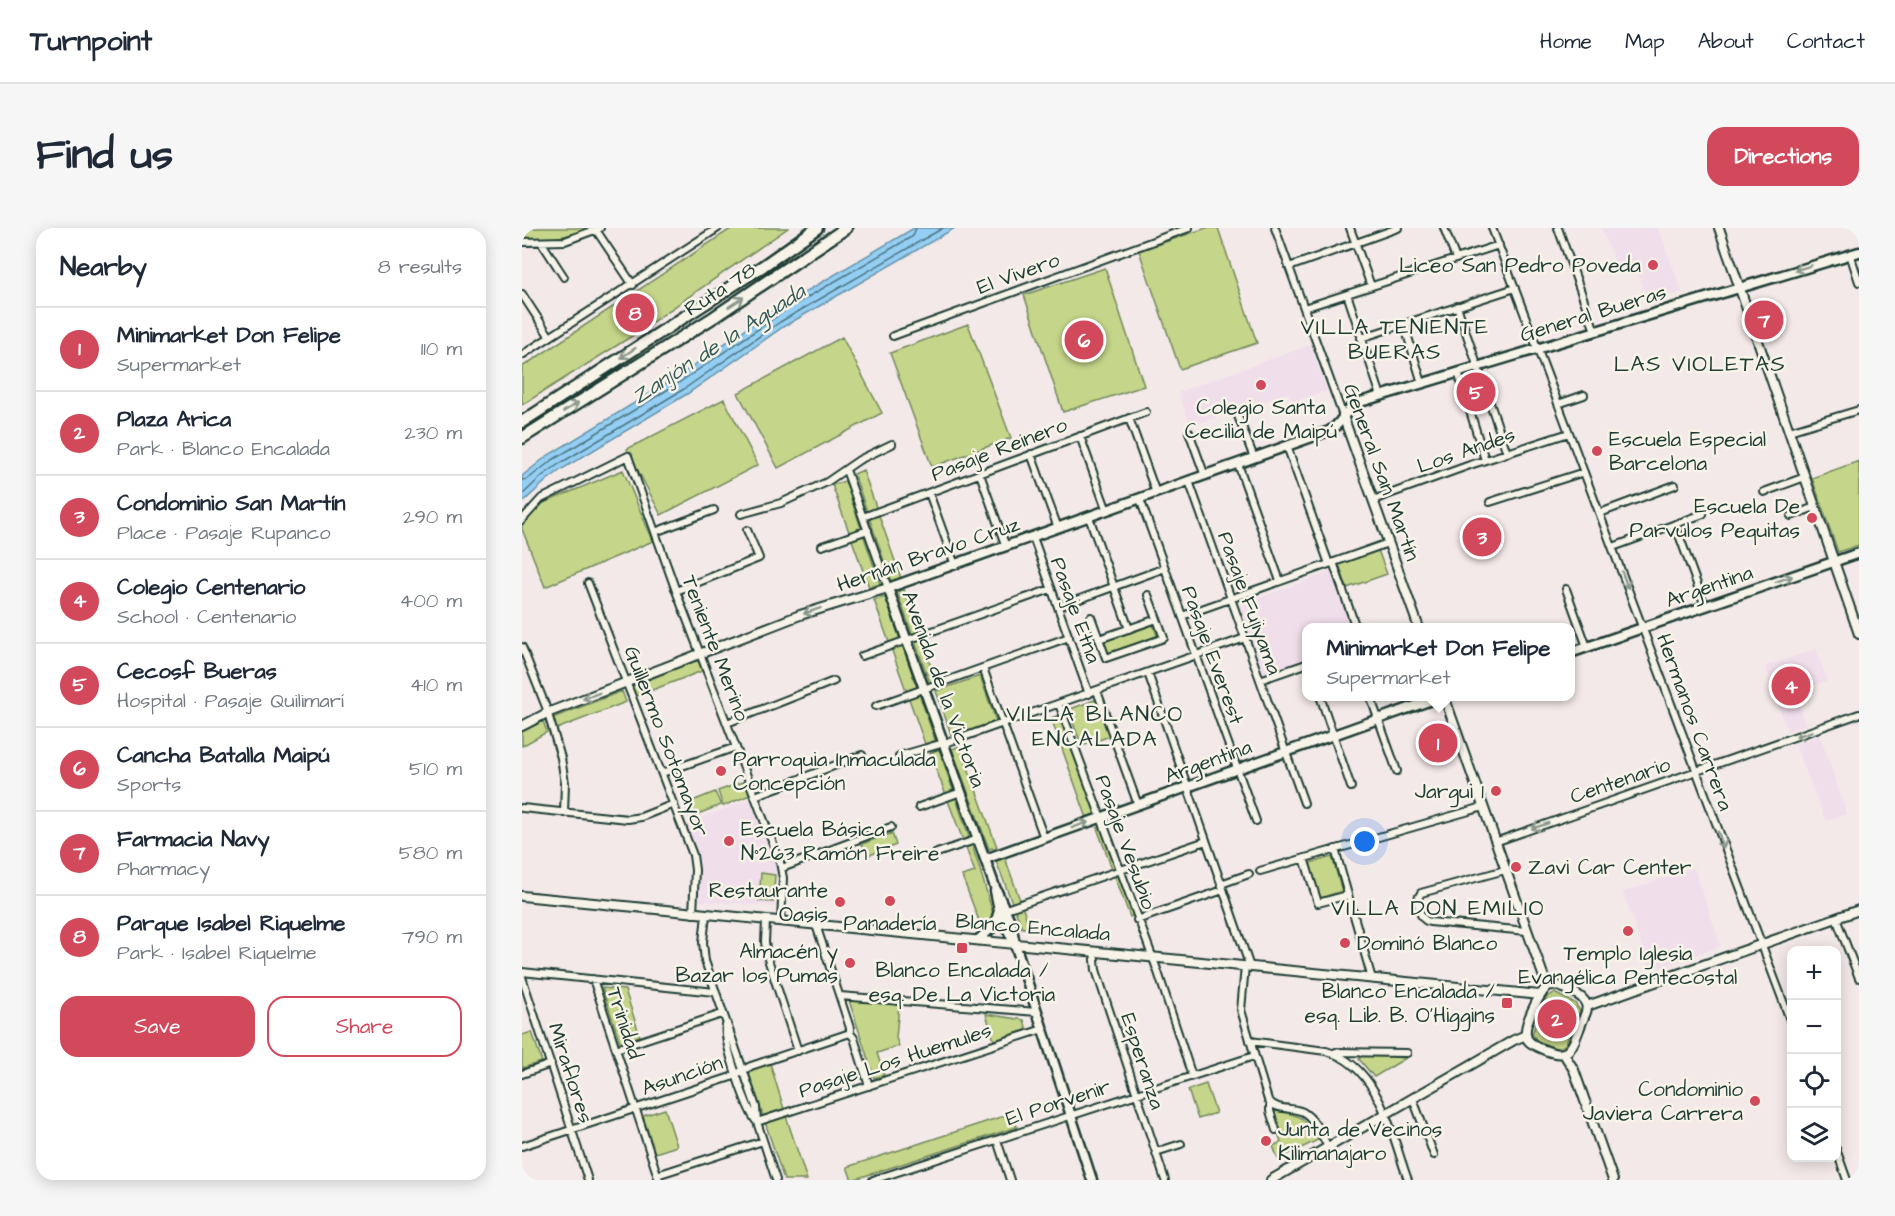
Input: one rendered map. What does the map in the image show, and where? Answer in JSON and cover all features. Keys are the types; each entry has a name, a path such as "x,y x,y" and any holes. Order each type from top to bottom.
{"highway":[{"name":"Ruta 78","path":"522,422 817,228"},
{"name":"Ruta 78","path":"522,438 714,317 846,228"}],"main road":[{"name":"General Bueras","path":"1343,416 1353,405 1381,396 1859,252"},
{"name":"Hernán Bravo Cruz","path":"888,588 1332,430 1343,416"},
{"name":"Argentina","path":"1575,652 1859,553"},
{"name":"Avenida de la Victoria","path":"888,588 995,887 1007,931 1015,944 1092,1180"},
{"name":"Argentina","path":"985,859 1430,701"},
{"path":"978,940 992,929 1002,910"}],"street":[{"path":"522,355 718,228"},
{"name":"El Vivero","path":"893,336 1189,228"},
{"name":"General San Martín","path":"1275,228 1373,500 1414,623"},
{"path":"1350,228 1371,286"},
{"path":"1289,267 1398,228"},
{"path":"1444,228 1456,259"},
{"name":"Hermanos Carrera","path":"1492,228 1787,1015"},
{"path":"1558,228 1595,331"},
{"path":"1719,228 1789,431 1802,478 1854,607 1859,634"},
{"path":"522,242 565,241 598,229 633,285"},
{"path":"542,243 564,277"},
{"path":"1304,308 1499,245"},
{"path":"1850,254 1859,282"},
{"path":"1362,338 1515,288"},
{"path":"522,294 550,338"},
{"path":"1347,294 1381,396"},
{"path":"1457,306 1506,453"},
{"path":"1404,324 1422,383"},
{"path":"1458,372 1485,460"},
{"path":"1558,404 1584,395"},
{"path":"1789,431 1859,410"},
{"name":"Pasaje Reinero","path":"863,517 1146,412"},
{"path":"1238,416 1254,458"},
{"path":"1129,418 1156,493"},
{"path":"1189,432 1205,476"},
{"name":"Los Andes","path":"1373,500 1569,433"},
{"path":"1080,436 1107,511"},
{"path":"741,514 781,504 828,482 859,460 892,444"},
{"path":"1287,446 1354,623"},
{"name":"Pasaje Etna","path":"1031,454 1058,528"},
{"name":"Teniente Merino","path":"522,520 541,499 628,456 676,591 782,868 781,922"},
{"path":"1238,464 1280,581"},
{"name":"Avenida de la Victoria","path":"846,470 888,588"},
{"path":"1490,502 1584,472"},
{"path":"980,474 1006,547"},
{"path":"1764,492 1802,478"},
{"name":"Pasaje Fujiyama","path":"1189,481 1304,803"},
{"path":"1599,513 1675,485"},
{"path":"929,493 954,565"},
{"name":"Pasaje Everest","path":"1140,499 1256,821"},
{"path":"1612,548 1703,514 1700,506"},
{"path":"1791,516 1815,507"},
{"path":"655,532 714,510"},
{"path":"1089,517 1128,629"},
{"path":"1675,525 1705,606"},
{"path":"676,591 759,558 747,530"},
{"path":"822,546 867,530"},
{"name":"Pasaje Etna","path":"1033,537 1089,694"},
{"path":"1182,616 1388,543"},
{"path":"1058,607 1165,568"},
{"name":"Guillermo Sotomayor","path":"588,583 694,859 693,914"},
{"name":"Hernán Bravo Cruz","path":"522,726 547,713 814,610 888,588"},
{"path":"862,656 1051,589"},
{"path":"1566,589 1587,648"},
{"path":"1091,617 1106,658 1154,642 1164,638 1148,595"},
{"path":"1099,639 1157,619"},
{"path":"876,706 1069,637"},
{"path":"899,756 1003,724 1245,638"},
{"path":"522,647 547,713 564,772 564,813"},
{"path":"1260,680 1302,665"},
{"path":"983,668 1044,838"},
{"path":"1148,673 1248,966 1240,1006 1276,1130"},
{"path":"727,723 834,681"},
{"name":"Pasaje Etna","path":"1097,691 1138,805"},
{"path":"1322,701 1351,787"},
{"path":"1372,701 1397,771"},
{"path":"1446,701 1547,986"},
{"name":"Pasaje Vesubio","path":"1059,704 1150,957 1158,972 1192,1076"},
{"name":"Centenario","path":"1495,842 1859,714"},
{"path":"662,773 736,747"},
{"path":"755,796 862,754"},
{"path":"919,807 961,792"},
{"path":"522,808 632,819 674,804"},
{"path":"1260,871 1483,807"},
{"path":"782,868 891,827"},
{"path":"934,855 978,839"},
{"path":"1002,910 1206,841"},
{"path":"1335,849 1372,979"},
{"path":"1304,858 1318,903 1348,895"},
{"path":"1505,870 1419,894 1417,900 1421,915 1425,921 1527,931"},
{"path":"1137,920 1249,874"},
{"name":"Blanco Encalada","path":"522,896 1540,995"},
{"path":"1587,1006 1859,910"},
{"path":"706,915 704,954 726,1025 725,1038 756,1110 757,1122 776,1180"},
{"path":"1836,918 1859,978"},
{"path":"766,921 767,957 798,1051"},
{"path":"816,925 869,1086"},
{"name":"Esperanza","path":"1094,951 1096,970 1165,1180"},
{"path":"522,975 715,992"},
{"name":"Miraflores","path":"522,975 588,1180"},
{"name":"Trinidad","path":"593,980 658,1178"},
{"path":"1547,986 1556,986 1581,998 1587,1006 1571,1046 1564,1054 1552,1054 1532,1044 1526,1035 1540,995 1547,986"},
{"path":"840,996 1037,1012"},
{"path":"616,1049 722,1014"},
{"name":"Pasaje Los Huemules","path":"757,1122 1043,1029"},
{"name":"Asunción","path":"522,1146 635,1109 850,1033"},
{"path":"1271,1180 1517,1038 1526,1035"},
{"path":"1250,1041 1332,1052 1407,1053"},
{"path":"1332,1052 1349,1060 1363,1073 1381,1104 1408,1180"},
{"path":"1564,1054 1574,1070 1613,1180"},
{"name":"El Porvenir","path":"873,1180 1254,1056"},
{"path":"522,1074 551,1064"},
{"path":"1413,1099 1434,1155"},
{"path":"1270,1103 1279,1108 1298,1110 1308,1115 1328,1147"},
{"path":"997,1140 1010,1180"},
{"path":"658,1178 763,1141"},
{"path":"1156,1152 1181,1144"},
{"path":"1841,1162 1847,1180"}],"shaded area":[{"name":"Liceo San Pedro Poveda","path":"1601,228 1658,228 1682,292 1648,302 1634,263 1617,268"},
{"name":"Colegio Santa Cecilia de Maipú","path":"1310,345 1327,391 1293,402 1289,393 1191,426 1178,392"},
{"path":"1332,571 1336,575 1354,623 1302,623 1302,664 1265,677 1239,605"},
{"path":"1816,649 1827,681 1795,692 1805,725 1787,731 1765,666"},
{"path":"1820,735 1847,814 1826,821 1795,744"},
{"name":"Escuela Básica N°263 Ramón Freire","path":"750,799 777,868 775,906 696,901 699,858 686,824"},
{"path":"1694,868 1721,946 1651,971 1623,892"}],"green space":[{"path":"522,228 588,228 564,236 539,238 522,237"},
{"path":"732,228 788,228 632,336 522,405 522,367"},
{"path":"1206,228 1218,228 1257,343 1180,369 1139,251"},
{"path":"1105,268 1144,386 1063,412 1024,295"},
{"path":"968,324 1011,438 932,467 890,353"},
{"path":"842,337 882,413 778,468 738,393"},
{"path":"724,399 758,465 661,515 627,449"},
{"path":"1859,461 1859,545 1838,552 1812,478"},
{"path":"623,470 653,541 545,587 522,529 522,512"},
{"path":"863,470 901,578 891,581 854,474"},
{"path":"845,481 880,584 869,587 832,485"},
{"path":"1378,550 1387,574 1347,588 1339,564"},
{"path":"904,589 936,681 930,683 897,592"},
{"path":"886,597 935,740 925,744 874,600"},
{"path":"1153,625 1156,638 1111,653 1107,652 1106,641"},
{"path":"698,660 702,671 634,697 630,687"},
{"path":"980,676 996,721 952,737 936,691"},
{"path":"622,691 626,702 554,730 550,719"},
{"path":"1097,699 1110,736 1082,746 1068,710"},
{"path":"1059,715 1096,815 1087,818 1051,718"},
{"path":"543,721 547,732 522,746 522,732"},
{"path":"960,746 997,847 989,849 952,749"},
{"path":"939,749 994,917 987,927 981,926 962,876 975,872 930,753"},
{"path":"745,781 750,795 723,806 718,791"},
{"path":"715,792 721,805 690,817 685,804"},
{"path":"1101,826 1134,915 1130,917 1097,828"},
{"path":"892,833 896,845 867,856 862,844"},
{"path":"1332,857 1342,891 1320,898 1310,863"},
{"path":"1005,858 1030,928 1022,928 996,861"},
{"path":"761,873 775,875 773,902 759,901"},
{"path":"602,988 625,990 640,1036 620,1042"},
{"path":"1554,993 1575,1003 1580,1011 1565,1045 1558,1049 1538,1042 1532,1034 1547,997"},
{"path":"849,1000 899,1005 896,1038 899,1046 877,1053 884,1075 874,1078"},
{"path":"986,1014 1024,1020 1027,1030 994,1041"},
{"path":"532,1032 542,1062 522,1068 522,1035"},
{"path":"1363,1055 1406,1058 1374,1077 1359,1059"},
{"path":"770,1063 784,1109 763,1116 748,1070"},
{"path":"1206,1084 1216,1113 1198,1119 1188,1090"},
{"path":"665,1109 677,1146 655,1153 643,1116"},
{"path":"1276,1111 1292,1114 1302,1119 1318,1140 1278,1159 1273,1146 1281,1142 1272,1115"},
{"path":"1013,1113 1017,1127 852,1180 847,1167"},
{"path":"786,1116 807,1180 784,1180 765,1122"}],"water":[{"path":"914,228 955,228 783,327 687,394 562,469 522,503 522,476 547,456 677,377 761,318"}],"place":[{"name":"Liceo San Pedro Poveda","path":"1653,265"},
{"name":"Parque Isabel Riquelme","path":"635,313"},
{"name":"Farmacia Navy","path":"1764,320"},
{"name":"Cancha Batalla Maipú","path":"1084,340"},
{"name":"Colegio Santa Cecilia de Maipú","path":"1261,385"},
{"name":"Cecosf Bueras","path":"1476,392"},
{"name":"Escuela Especial Barcelona","path":"1597,451"},
{"name":"Escuela De Parvulos Pequitas","path":"1812,518"},
{"name":"Condominio San Martín","path":"1482,537"},
{"name":"Colegio Centenario","path":"1791,686"},
{"name":"Minimarket Don Felipe","path":"1438,743"},
{"name":"Parroquia Inmaculada Concepción","path":"721,771"},
{"name":"Jargui 1","path":"1496,791"},
{"name":"Escuela Básica N°263 Ramón Freire","path":"729,841"},
{"name":"Zavi Car Center","path":"1516,867"},
{"name":"Panadería","path":"890,901"},
{"name":"Restaurante Oasis","path":"840,902"},
{"name":"Templo Iglesia Evangélica Pentecostal","path":"1628,931"},
{"name":"Dominó Blanco","path":"1345,943"},
{"name":"Blanco Encalada / esq. De La Victoria","path":"962,948"},
{"name":"Almacén y Bazar los Pumas","path":"850,963"},
{"name":"Blanco Encalada / esq. Lib. B. O'Higgins","path":"1507,1003"},
{"name":"Plaza Arica","path":"1557,1019"},
{"name":"Condominio Javiera Carrera","path":"1755,1101"},
{"name":"Junta de Vecinos Kilimanajaro","path":"1266,1141"}],"district":[{"name":"VILLA TENIENTE BUERAS","path":"1395,338"},
{"name":"LAS VIOLETAS","path":"1700,363"},
{"name":"VILLA BLANCO ENCALADA","path":"1095,726"},
{"name":"VILLA DON EMILIO","path":"1438,907"}],"water label":[{"name":"Zanjón de la Aguada","path":"718,343"}]}
